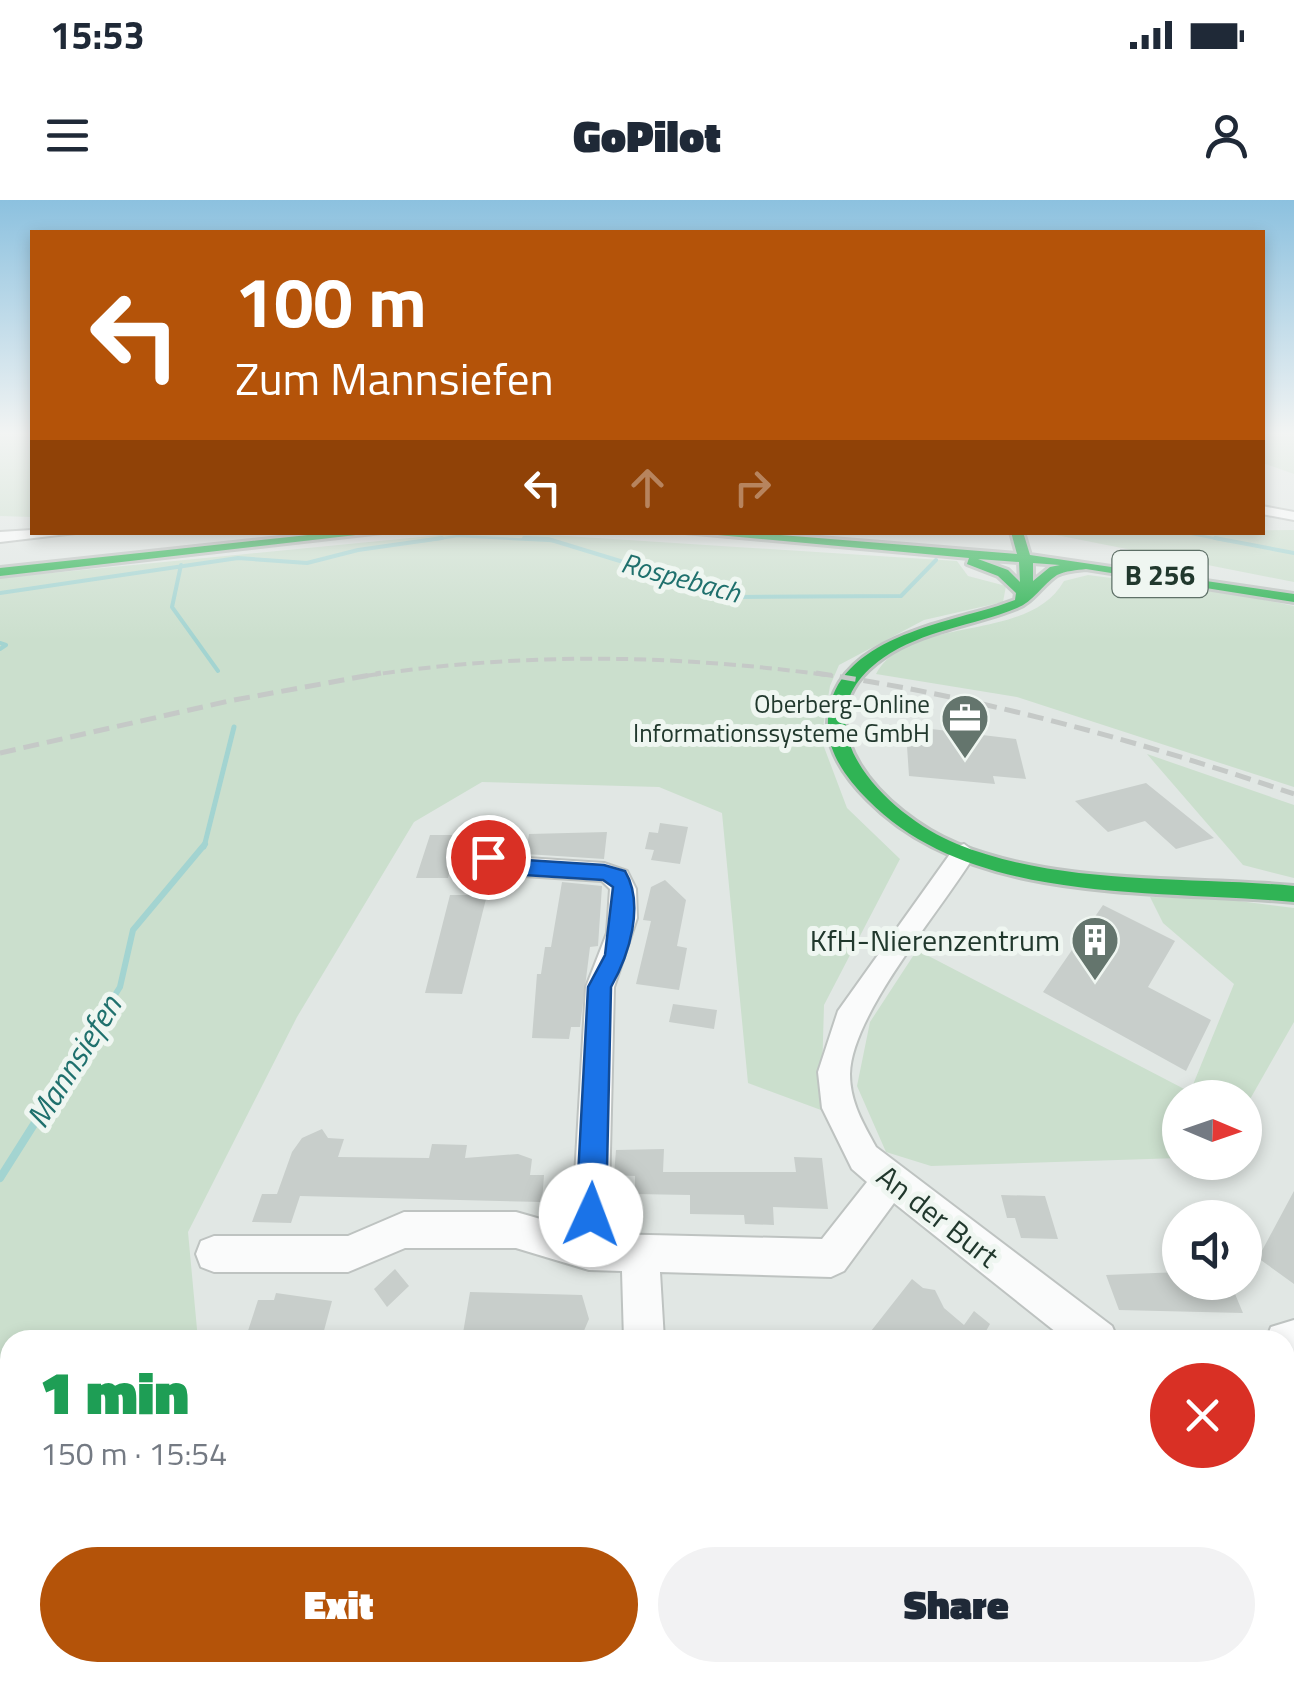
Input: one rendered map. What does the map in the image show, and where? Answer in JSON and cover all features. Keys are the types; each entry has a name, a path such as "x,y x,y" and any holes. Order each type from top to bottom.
{"main road":[{"path":"0,572 348,535"},
{"name":"B 256","path":"737,535 923,547 1024,542 1097,560 1294,595"},
{"path":"1024,542 1026,594"},
{"name":"B 256","path":"923,547 990,566 1014,579 1026,594"},
{"path":"1097,560 1055,570 1004,611 894,644 862,666 845,687 836,709 838,743 854,778 887,813 964,853 1018,870 1073,879 1210,882 1294,894"}],"street":[{"path":"1265,511 1294,516"},
{"path":"0,538 39,535"},
{"name":"An der Burt","path":"964,853 848,1020 834,1072 838,1108 864,1158 1085,1330"},
{"path":"488,857 507,866 604,872 618,877 624,887 617,956 600,987 589,1252"},
{"path":"214,1254 348,1254 404,1230 516,1230 589,1252 831,1258 890,1180"},
{"path":"640,1252 644,1330"}],"green space":[{"path":"0,502 30,502 30,517 0,516"},
{"path":"1265,530 1294,530 1294,582 1056,535 1265,535"},
{"path":"441,535 551,535 957,561 968,576 1006,586 1003,602 924,620 839,665 830,686 821,739 847,808 900,859 824,1005 821,1110 748,1083 722,813 659,787 482,782 414,822 297,1017 188,1232 197,1330 0,1330 0,578"},
{"path":"1088,575 1235,594 1294,606 1294,787 1017,697 876,674 892,655 915,643 1024,614 1047,601 1064,581"},
{"path":"1147,754 1294,805 1294,878 1243,865"},
{"path":"1150,897 1223,899 1294,908 1294,1022 1261,1080 1195,1080 1234,984 1163,923"},
{"path":"917,950 1167,1080 1162,1080 1162,1159 931,1166 886,1152 857,1086 870,1022"}],"building":[{"name":"Oberberg-Online Informationssysteme GmbH","path":"889,724 1016,739 1026,779 993,776 995,784 909,776 907,746 891,745"},
{"path":"1146,783 1214,838 1176,849 1145,821 1108,832 1075,801"},
{"path":"660,823 688,827 680,864 651,860 654,850 645,849 649,832 658,833"},
{"path":"607,832 604,859 526,854 529,834"},
{"path":"430,835 459,835 448,878 416,878"},
{"path":"665,880 686,900 677,946 687,948 679,990 636,984 651,921 643,920 651,887"},
{"path":"562,882 602,886 598,946 590,947 580,1027 571,1027 569,1039 532,1038 537,974 541,974 545,947 551,947"},
{"path":"450,895 487,895 462,994 425,993"},
{"name":"KfH-Nierenzentrum","path":"1103,905 1175,941 1148,987 1211,1020 1186,1071 1043,992"},
{"path":"673,1004 717,1010 714,1029 669,1022"},
{"path":"322,1129 328,1138 344,1139 338,1157 429,1158 432,1144 467,1145 465,1158 518,1154 532,1159 530,1175 544,1175 542,1202 300,1196 291,1223 252,1222 262,1194 277,1194 292,1152 302,1138"},
{"path":"664,1149 663,1172 796,1172 794,1157 822,1158 828,1209 773,1207 774,1225 745,1224 744,1215 690,1214 690,1195 635,1194 635,1176 614,1175 616,1150"},
{"path":"1294,1191 1294,1284 1262,1261 1262,1251"},
{"path":"1001,1195 1045,1196 1058,1239 1021,1238 1015,1218 1007,1218"},
{"path":"395,1269 409,1286 387,1307 374,1289"},
{"path":"1162,1273 1162,1300 1238,1300 1243,1313 1119,1310 1106,1275"},
{"path":"912,1279 923,1288 935,1290 944,1308 964,1325 974,1311 990,1324 987,1330 872,1330"},
{"path":"470,1292 582,1295 589,1319 584,1330 464,1330"},
{"path":"276,1293 332,1301 324,1330 248,1330 258,1300 274,1300"}],"waterway":[{"name":"Rospebach","path":"1197,535 1228,541"},
{"name":"Rospebach","path":"424,541 458,536 553,541"},
{"name":"Rospebach","path":"181,566 238,558 307,563 358,550 442,538"},
{"name":"Rospebach","path":"524,538 548,539 738,597 901,596 936,560"},
{"name":"Rospebach","path":"1215,538 1294,553"},
{"name":"Rospebach","path":"0,593 181,566"},
{"name":"Mannsiefen","path":"181,566 172,607 218,671"},
{"path":"0,643 6,645 0,649"},
{"name":"Mannsiefen","path":"205,844 234,727"},
{"name":"Mannsiefen","path":"72,1063 120,987 133,930 205,844"},
{"name":"Mannsiefen","path":"0,1178 74,1061"}],"railway":[{"path":"365,676 482,663 599,659 716,663 833,676"},
{"path":"0,753 229,701 381,673"},
{"path":"816,673 938,694 1058,722 1294,794"}],"traffic: fast":[{"path":"0,572 348,535"},
{"path":"729,535 1069,562 1294,598"},
{"path":"1018,535 1029,573 1021,602 894,644 851,680 837,713 838,738 863,784 901,822 948,848 1003,866 1123,883 1294,894"},
{"path":"972,561 1003,573 1026,595 1055,570 1085,565"}],"place":[{"name":"Oberberg-Online Informationssysteme GmbH","path":"965,760"},
{"name":"KfH-Nierenzentrum","path":"1095,982"}],"route":[{"path":"488,857 507,866 604,872 618,877 624,887 617,956 600,987 591,1215"}]}
